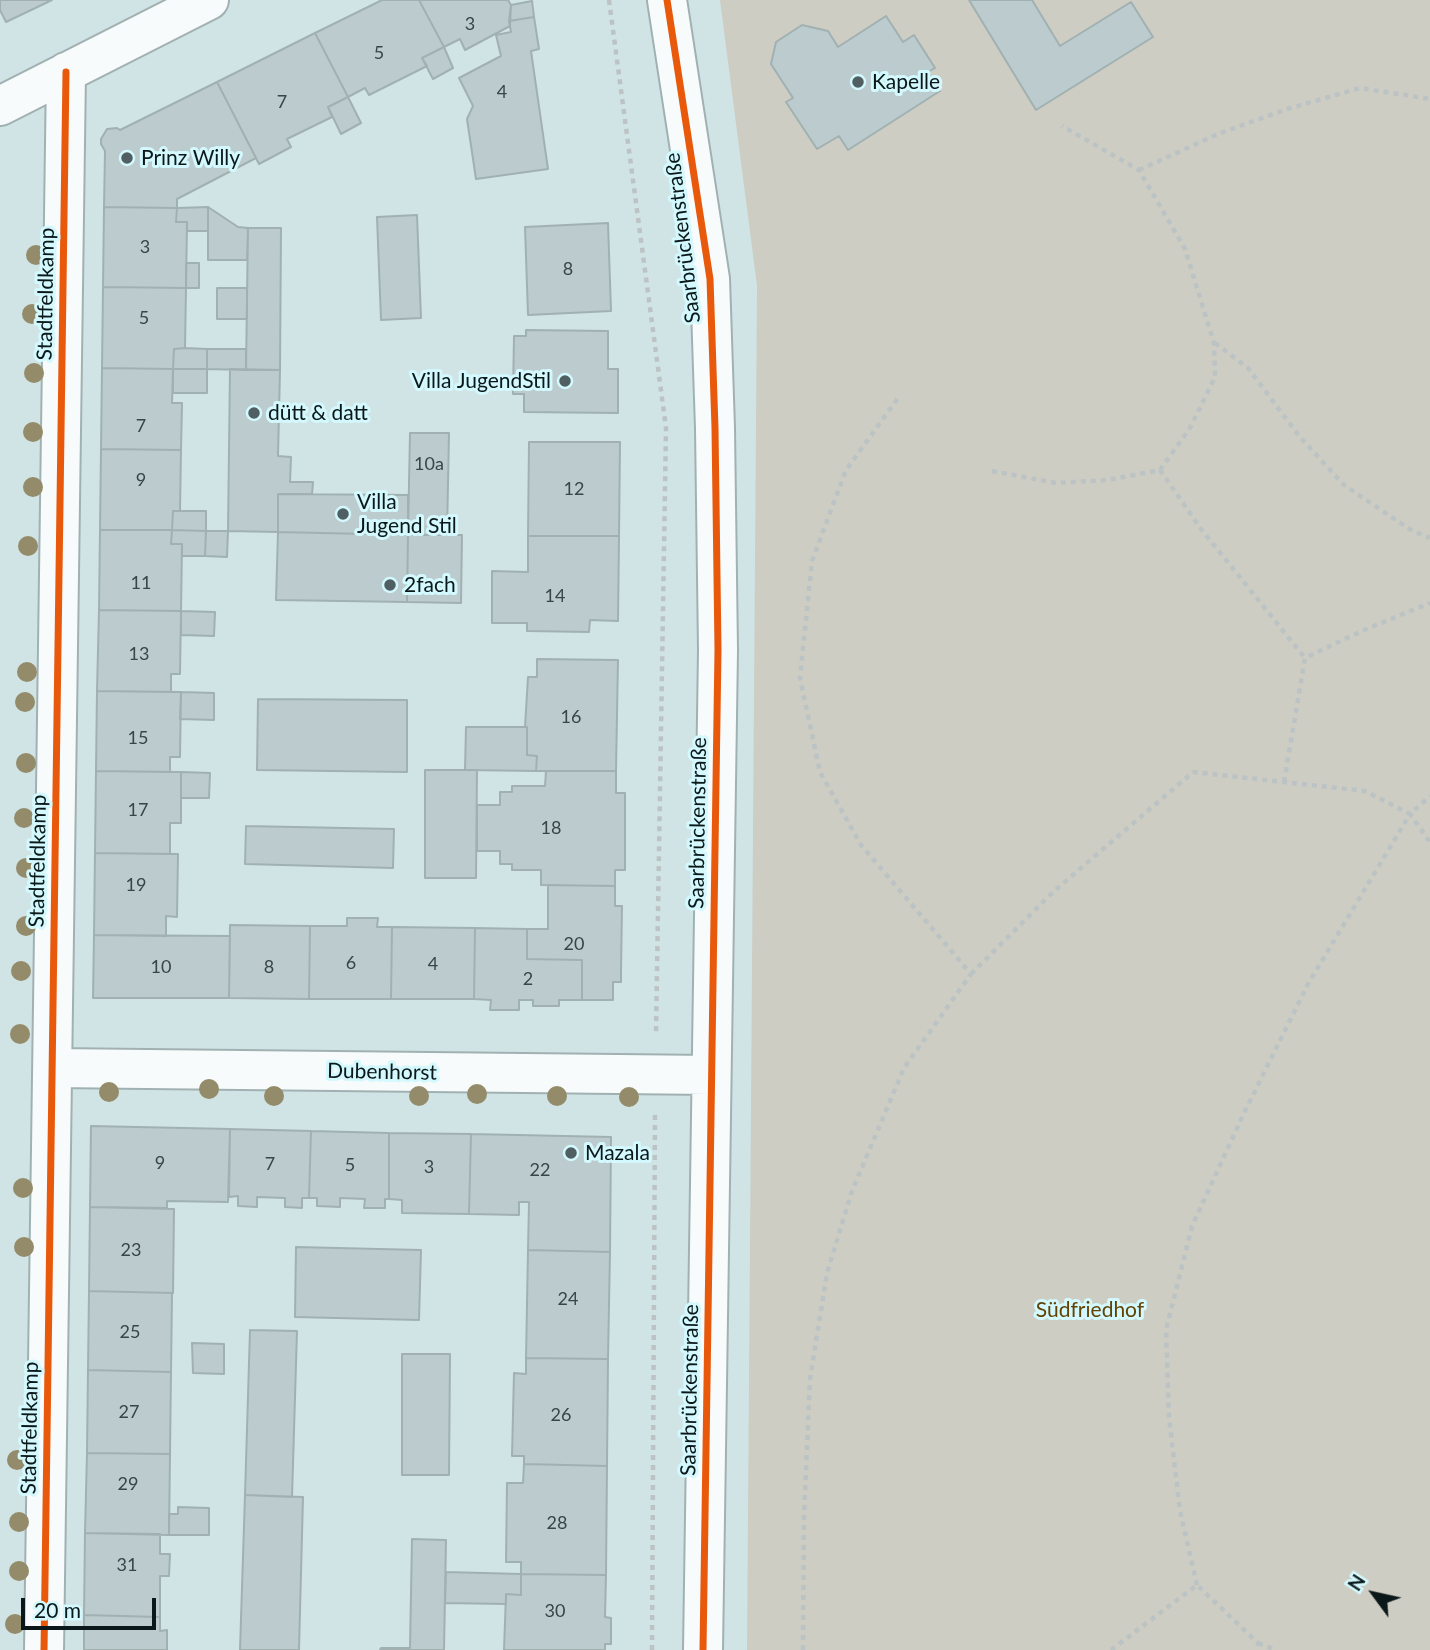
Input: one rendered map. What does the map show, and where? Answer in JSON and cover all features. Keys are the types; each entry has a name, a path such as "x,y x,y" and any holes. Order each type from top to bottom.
{"street":[{"path":"0,106 209,0"},
{"name":"Saarbrückenstraße","path":"667,0 710,279 715,428 718,650 703,1650"},
{"name":"Stadtfeldkamp","path":"44,1650 66,72"},
{"name":"Dubenhorst","path":"52,1068 711,1075"}],"path":[{"path":"609,0 666,428 655,1075 652,1650"},
{"path":"1139,170 1219,134 1287,109 1360,88 1430,99"},
{"path":"992,471 1056,483 1108,480 1160,470 1190,428 1215,377 1214,343 1185,249 1139,170 1062,126"},
{"path":"1214,343 1248,368 1299,436 1344,485 1411,530 1430,538"},
{"path":"898,398 846,470 812,561 800,678 820,772 861,845 971,974"},
{"path":"1160,470 1201,529 1305,658 1284,782"},
{"path":"1305,658 1430,603"},
{"path":"803,1650 804,1516 810,1379 827,1273 852,1191 904,1068 971,974 1053,892 1193,772 1366,791 1410,814 1430,842"},
{"path":"1276,1650 1258,1643 1197,1585 1180,1511 1169,1417 1166,1330 1192,1226 1244,1113 1308,984 1410,814 1430,796"},
{"path":"1111,1650 1197,1585"},
{"path":"1258,1643 1259,1650"}],"green space":[{"name":"Südfriedhof","path":"720,0 1430,0 1430,1650 747,1650 757,286"}],"building":[{"path":"0,0 52,0 6,22 0,10"},
{"path":"382,0 419,0 444,47 422,58 427,66 369,95 365,88 348,97 315,33"},
{"path":"419,0 508,0 511,5 510,26 465,50 460,39 444,47"},
{"path":"969,0 1032,0 1060,46 1131,2 1153,37 1036,110"},
{"path":"532,1 534,17 509,21 511,5"},
{"name":"Kapelle","path":"886,16 903,42 914,35 935,68 928,72 940,91 848,150 839,136 817,149 786,102 793,98 771,64 776,42 802,25 828,31 838,47"},
{"path":"534,17 539,49 531,51 548,169 476,179 467,119 473,106 459,78 501,56 496,35 511,32 509,21"},
{"path":"315,33 348,97 328,107 332,117 287,139 291,147 259,164 217,82"},
{"path":"444,47 453,68 433,79 422,58"},
{"path":"217,82 256,158 177,199 177,208 104,207 105,151 101,139 107,129 120,130"},
{"path":"348,97 361,123 341,134 328,107"},
{"path":"104,207 177,208 176,222 187,222 186,288 103,287"},
{"path":"208,207 238,227 248,228 247,260 208,260"},
{"path":"208,207 208,231 187,231 187,222 176,222 177,208"},
{"path":"417,215 421,318 381,320 377,217"},
{"path":"608,223 611,311 528,315 525,227"},
{"path":"248,228 281,228 280,370 246,370"},
{"path":"186,263 199,263 199,288 186,288"},
{"path":"103,287 186,288 185,348 174,349 173,369 102,368"},
{"path":"217,288 247,288 247,319 217,319"},
{"name":"Villa JugendStil","path":"526,330 608,331 608,369 618,369 618,413 524,412 524,394 513,394 514,336 526,336"},
{"path":"174,349 207,349 207,369 173,369"},
{"path":"207,349 246,349 246,370 207,369"},
{"path":"102,368 173,369 172,403 182,403 181,450 101,449"},
{"path":"173,369 207,369 207,393 173,393"},
{"name":"dütt & datt","path":"230,369 280,370 278,456 291,457 290,482 313,482 312,494 278,494 278,532 228,531"},
{"path":"410,433 449,433 447,535 408,535"},
{"path":"529,442 620,442 619,536 528,536"},
{"path":"101,449 181,450 180,511 173,511 172,530 100,530"},
{"name":"Villa Jugend Stil","path":"278,494 408,495 408,535 278,532"},
{"path":"173,511 206,511 206,531 172,530"},
{"path":"100,530 172,530 171,544 182,544 181,611 99,610"},
{"path":"172,530 206,531 205,556 182,556 182,544 171,544"},
{"path":"206,531 228,531 227,557 205,556"},
{"path":"278,532 408,535 407,602 276,600"},
{"path":"408,535 462,535 461,603 407,602"},
{"path":"528,536 619,536 618,621 590,620 589,632 527,631 527,623 492,623 492,571 528,572"},
{"path":"99,610 181,611 180,674 171,674 171,692 97,691"},
{"path":"181,611 215,612 214,636 181,635"},
{"path":"537,659 618,660 616,771 536,771 537,756 527,755 525,727 528,677 537,677"},
{"path":"97,691 181,692 180,757 170,757 170,772 96,771"},
{"path":"181,692 214,693 214,720 180,719"},
{"path":"258,699 407,700 407,772 257,770"},
{"path":"466,727 527,727 527,755 537,756 536,771 465,770"},
{"path":"425,770 477,770 476,878 425,878"},
{"path":"96,771 181,772 181,823 170,823 170,854 95,853"},
{"path":"546,771 616,771 616,793 625,793 625,870 615,870 615,886 541,885 541,870 512,870 512,864 500,864 500,851 477,851 477,805 500,805 500,792 512,792 512,786 545,786"},
{"path":"181,772 210,773 209,798 181,798"},
{"path":"246,826 394,829 393,868 245,864"},
{"path":"95,853 178,854 177,917 166,916 166,936 94,935"},
{"path":"548,885 615,886 615,906 622,906 621,982 613,982 613,1000 582,1000 582,960 527,959 527,929 548,929"},
{"path":"347,918 378,918 377,927 392,927 391,999 309,999 310,926 347,926"},
{"path":"230,925 310,926 309,999 229,998"},
{"path":"392,927 475,928 474,999 391,999"},
{"path":"475,928 527,929 527,959 582,960 582,1000 559,1000 559,1006 533,1006 533,1000 519,1000 519,1010 490,1010 491,1000 474,999"},
{"path":"94,935 230,936 229,998 93,998"},
{"path":"91,1126 230,1129 228,1202 167,1201 167,1208 90,1207"},
{"path":"230,1129 311,1131 309,1198 302,1198 302,1208 285,1207 285,1198 257,1197 257,1207 238,1206 238,1196 229,1197"},
{"path":"311,1131 389,1133 389,1199 385,1199 385,1208 364,1208 365,1199 340,1198 340,1207 317,1206 317,1198 309,1198"},
{"path":"389,1133 471,1134 469,1214 402,1213 402,1200 389,1199"},
{"path":"471,1134 611,1137 610,1252 528,1250 529,1202 519,1202 519,1215 469,1214"},
{"path":"90,1207 174,1209 173,1293 89,1291"},
{"path":"296,1247 421,1250 419,1320 295,1317"},
{"path":"528,1250 610,1252 608,1359 526,1358"},
{"path":"89,1291 172,1293 171,1372 88,1370"},
{"path":"250,1330 297,1331 292,1497 245,1495"},
{"path":"192,1343 224,1344 224,1374 193,1373"},
{"path":"402,1354 450,1354 449,1475 402,1475"},
{"path":"526,1358 608,1359 607,1466 524,1464 524,1456 512,1456 514,1373 526,1374"},
{"path":"88,1370 171,1372 170,1454 87,1453"},
{"path":"87,1453 170,1454 169,1535 85,1533"},
{"path":"524,1464 607,1466 606,1575 521,1574 521,1562 506,1562 507,1483 523,1483"},
{"path":"245,1495 303,1497 299,1650 240,1650"},
{"path":"178,1507 209,1508 209,1535 169,1535 169,1514 178,1514"},
{"path":"85,1533 160,1534 160,1554 170,1554 169,1576 160,1576 160,1617 84,1615"},
{"path":"412,1539 446,1540 444,1650 380,1650 410,1648"},
{"path":"446,1572 521,1574 521,1595 506,1594 506,1604 445,1603"},
{"path":"521,1574 606,1575 605,1617 611,1618 611,1644 605,1644 605,1650 504,1650 506,1594 521,1595"},
{"path":"84,1615 160,1617 160,1631 167,1630 167,1650 84,1650"}],"cycle path":[{"path":"667,0 710,279 715,428 718,650 703,1650"},
{"path":"44,1650 66,72"}],"place":[{"name":"Kapelle","path":"858,82"},
{"name":"Prinz Willy","path":"127,158"},
{"name":"Villa JugendStil","path":"565,381"},
{"name":"dütt & datt","path":"254,413"},
{"name":"Villa Jugend Stil","path":"343,514"},
{"name":"2fach","path":"390,585"},
{"name":"Mazala","path":"571,1153"}]}
